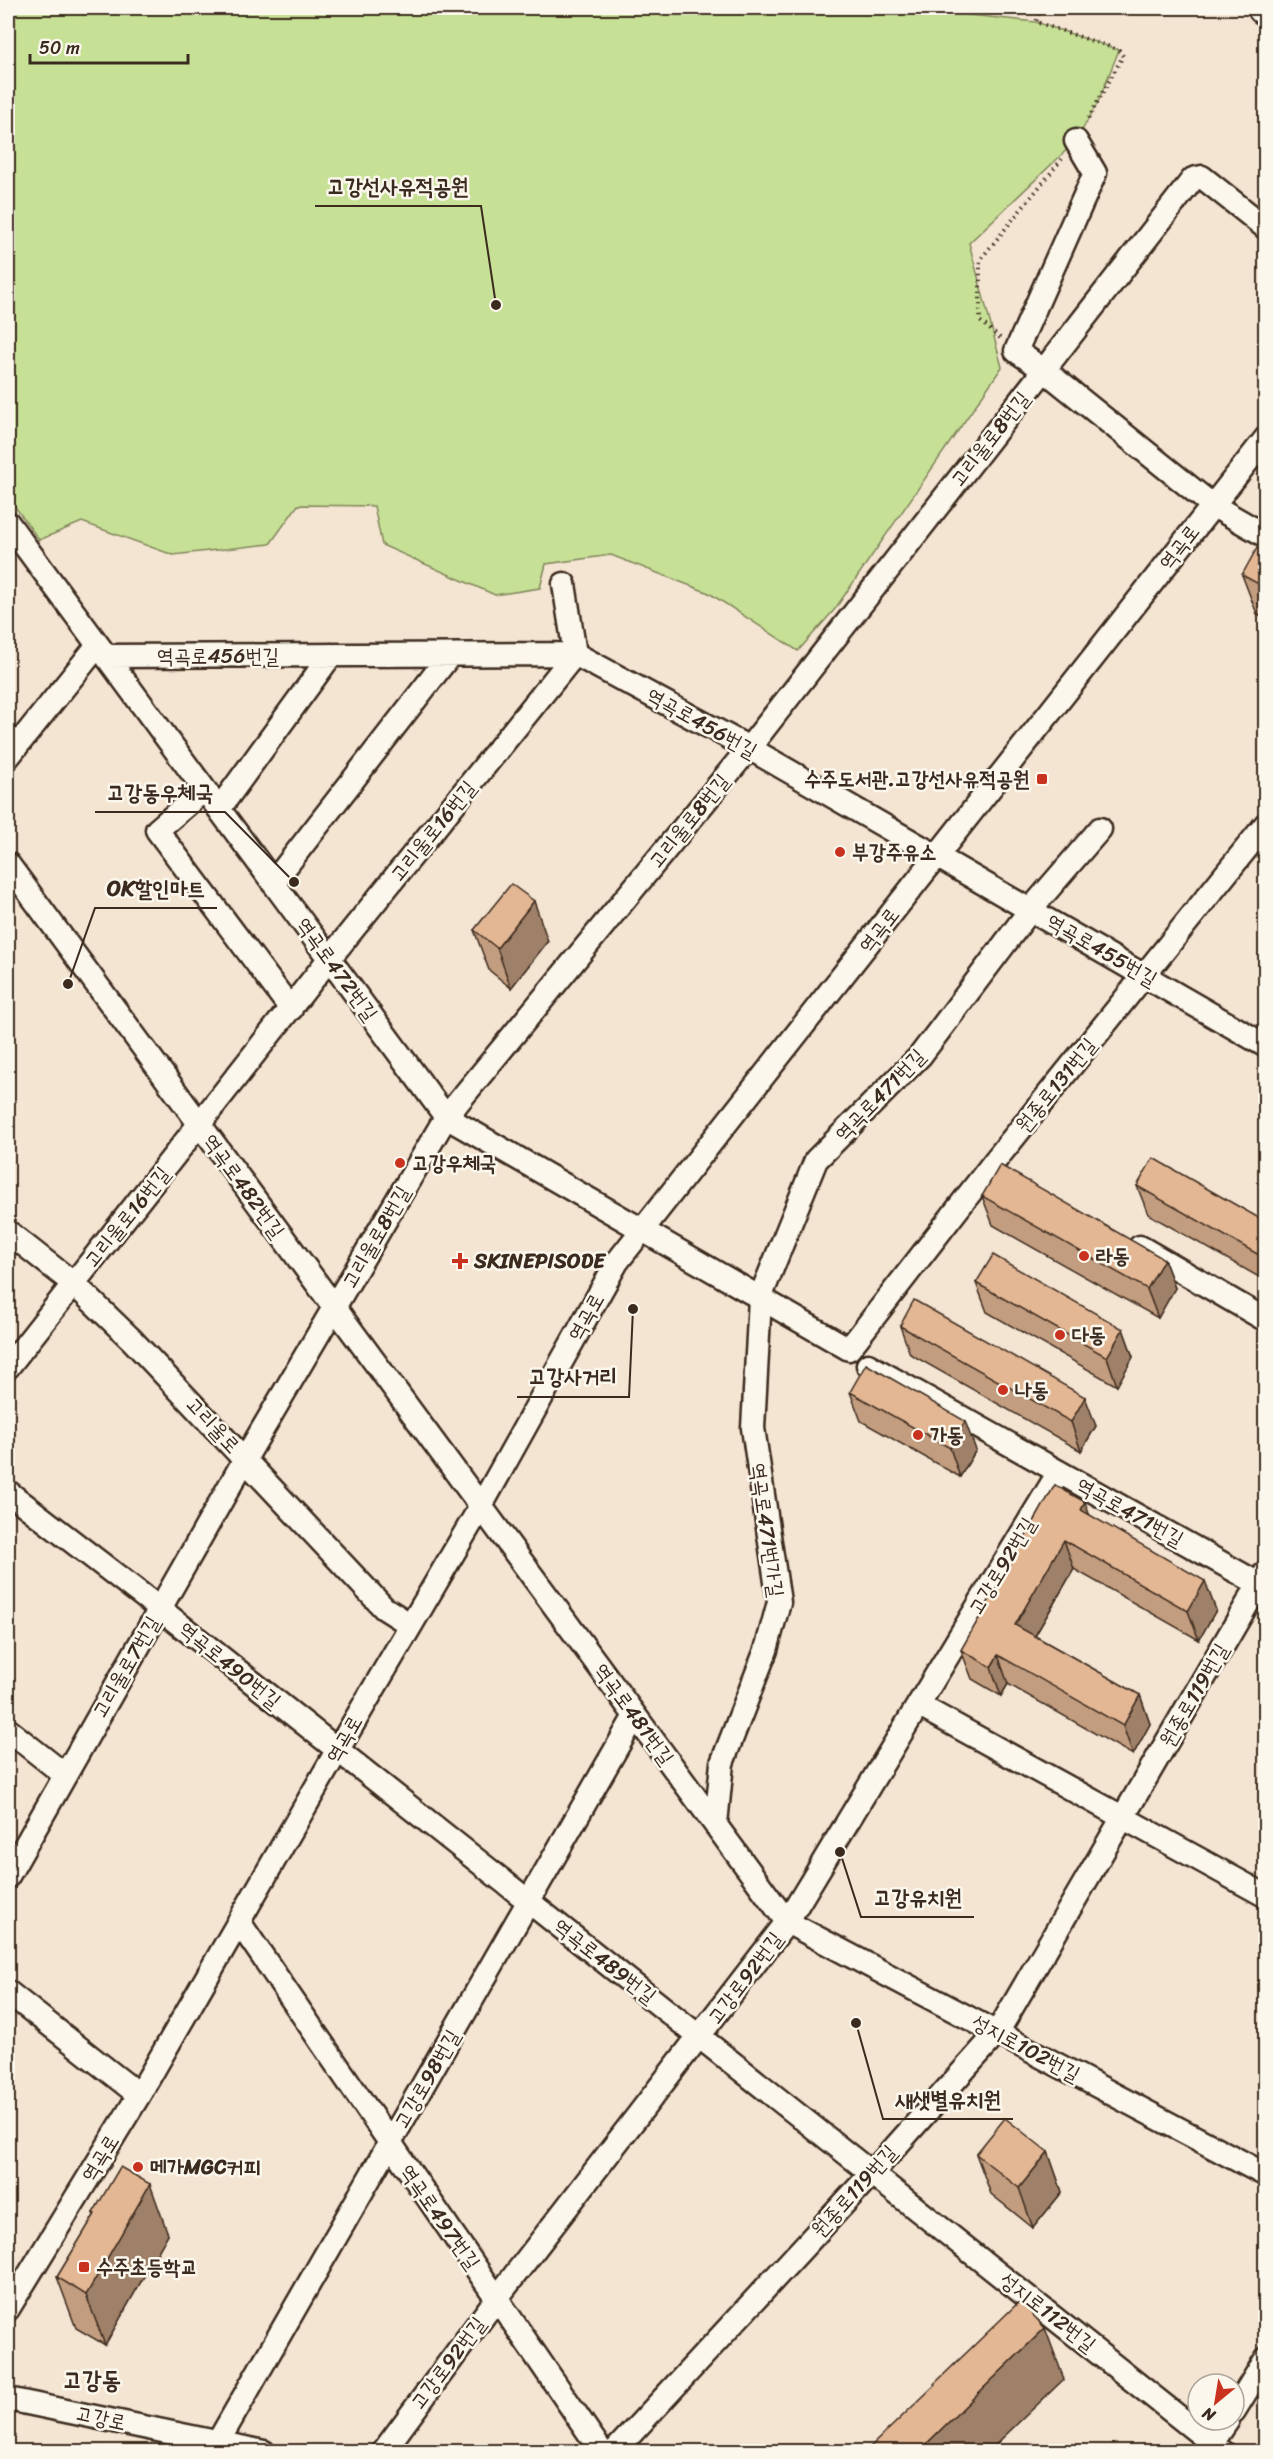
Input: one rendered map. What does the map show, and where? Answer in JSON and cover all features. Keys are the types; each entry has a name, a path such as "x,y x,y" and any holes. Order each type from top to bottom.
{"street":[{"path":"1076,141 1095,173 1016,351 1044,370 1212,505 1266,536"},
{"name":"고리울로8번길","path":"245,1459 446,1117 749,748 1193,179 1202,177 1266,228"},
{"name":"역곡로","path":"8,2309 138,2095 481,1506 617,1262 1266,438"},
{"name":"역곡로472번길","path":"8,523 446,1117 641,1231"},
{"path":"564,584 576,654"},
{"path":"8,757 102,651"},
{"name":"역곡로456번길","path":"102,651 331,655 576,654 938,855"},
{"name":"고리울로16번길","path":"8,1367 200,1126 329,959 576,654"},
{"path":"219,809 331,655"},
{"path":"273,883 450,655"},
{"path":"204,789 158,830 291,1009"},
{"name":"원종로131번길","path":"760,1298 849,1349 994,1162 1144,975 1256,852 1266,824"},
{"path":"1031,909 1100,829"},
{"name":"역곡로455번길","path":"938,855 1266,1046"},
{"name":"역곡로482번길","path":"8,864 481,1506"},
{"name":"역곡로471번길","path":"760,1298 816,1160 920,1056 1031,909"},
{"path":"994,1162 1014,1174"},
{"path":"641,1231 760,1298"},
{"name":"고리울로","path":"8,1232 74,1284 132,1340 384,1608 411,1625"},
{"path":"1122,1237 1266,1320"},
{"name":"역곡로471번가길","path":"716,1824 722,1763 766,1650 779,1602 753,1428 760,1298"},
{"name":"역곡로471번길","path":"868,1365 1059,1472 1263,1581"},
{"name":"고리울로7번길","path":"8,1876 245,1459"},
{"name":"고강로92번길","path":"383,2451 497,2298 787,1922 1059,1472"},
{"name":"역곡로490번길","path":"8,1492 160,1609 337,1751"},
{"name":"역곡로481번길","path":"481,1506 787,1922"},
{"name":"원종로119번길","path":"614,2451 872,2173 997,2033 1263,1581"},
{"path":"918,1705 1266,1896"},
{"name":"고강로98번길","path":"218,2442 635,1716"},
{"path":"8,1730 65,1775"},
{"name":"역곡로489번길","path":"337,1751 872,2173"},
{"name":"역곡로497번길","path":"239,1922 602,2451"},
{"name":"성지로102번길","path":"787,1922 1266,2175"},
{"path":"8,1992 138,2095"},
{"name":"성지로112번길","path":"872,2173 1047,2311 1214,2449"},
{"path":"1030,2328 1047,2311"},
{"path":"1246,2392 1266,2359"},
{"name":"고강로","path":"8,2399 264,2451"},
{"path":"1214,2449 1222,2432"}],"path":[{"path":"1016,351 980,321 980,260 1076,141 1123,56 1119,50 1036,22 1041,8"}],"shaded area":[{"path":"90,2443 126,2451 85,2451"}],"green space":[{"path":"8,8 901,8 1036,22 1119,50 1098,102 1076,141 969,243 1002,367 835,609 798,651 709,593 611,555 546,564 540,588 495,595 382,545 374,506 298,505 270,544 173,555 82,522 39,540 8,497"}],"building":[{"path":"1257,548 1266,553 1266,588 1242,575"},
{"path":"511,884 534,901 497,948 474,930"},
{"path":"1153,1158 1266,1222 1266,1259 1137,1186"},
{"path":"1000,1165 1164,1259 1147,1289 982,1196"},
{"path":"993,1255 1123,1329 1107,1357 976,1283"},
{"path":"914,1300 1085,1397 1071,1422 900,1326"},
{"path":"866,1364 965,1421 950,1448 850,1392"},
{"path":"1055,1485 1085,1502 1081,1510 1205,1581 1188,1611 1064,1540 1015,1625 1140,1695 1123,1726 998,1655 991,1667 961,1650"},
{"path":"1005,2118 1048,2152 1019,2188 976,2154"},
{"path":"120,2167 150,2184 86,2295 57,2277"},
{"path":"1020,2301 1045,2328 919,2451 866,2451 935,2385"}],"place":[{"name":"고강선사유적공원","path":"496,305"},
{"name":"수주도서관.고강선사유적공원","path":"1042,779"},
{"name":"부강주유소","path":"840,852"},
{"name":"고강동우체국","path":"294,882"},
{"name":"OK할인마트","path":"68,984"},
{"name":"고강우체국","path":"400,1163"},
{"name":"라동","path":"1084,1256"},
{"name":"SKINEPISODE","path":"460,1261"},
{"name":"고강사거리","path":"633,1309"},
{"name":"다동","path":"1060,1335"},
{"name":"나동","path":"1003,1390"},
{"name":"가동","path":"918,1435"},
{"name":"고강유치원","path":"840,1852"},
{"name":"새샛별유치원","path":"856,2023"},
{"name":"메가MGC커피","path":"138,2167"},
{"name":"수주초등학교","path":"84,2267"}],"district":[{"name":"고강동","path":"92,2380"}]}
